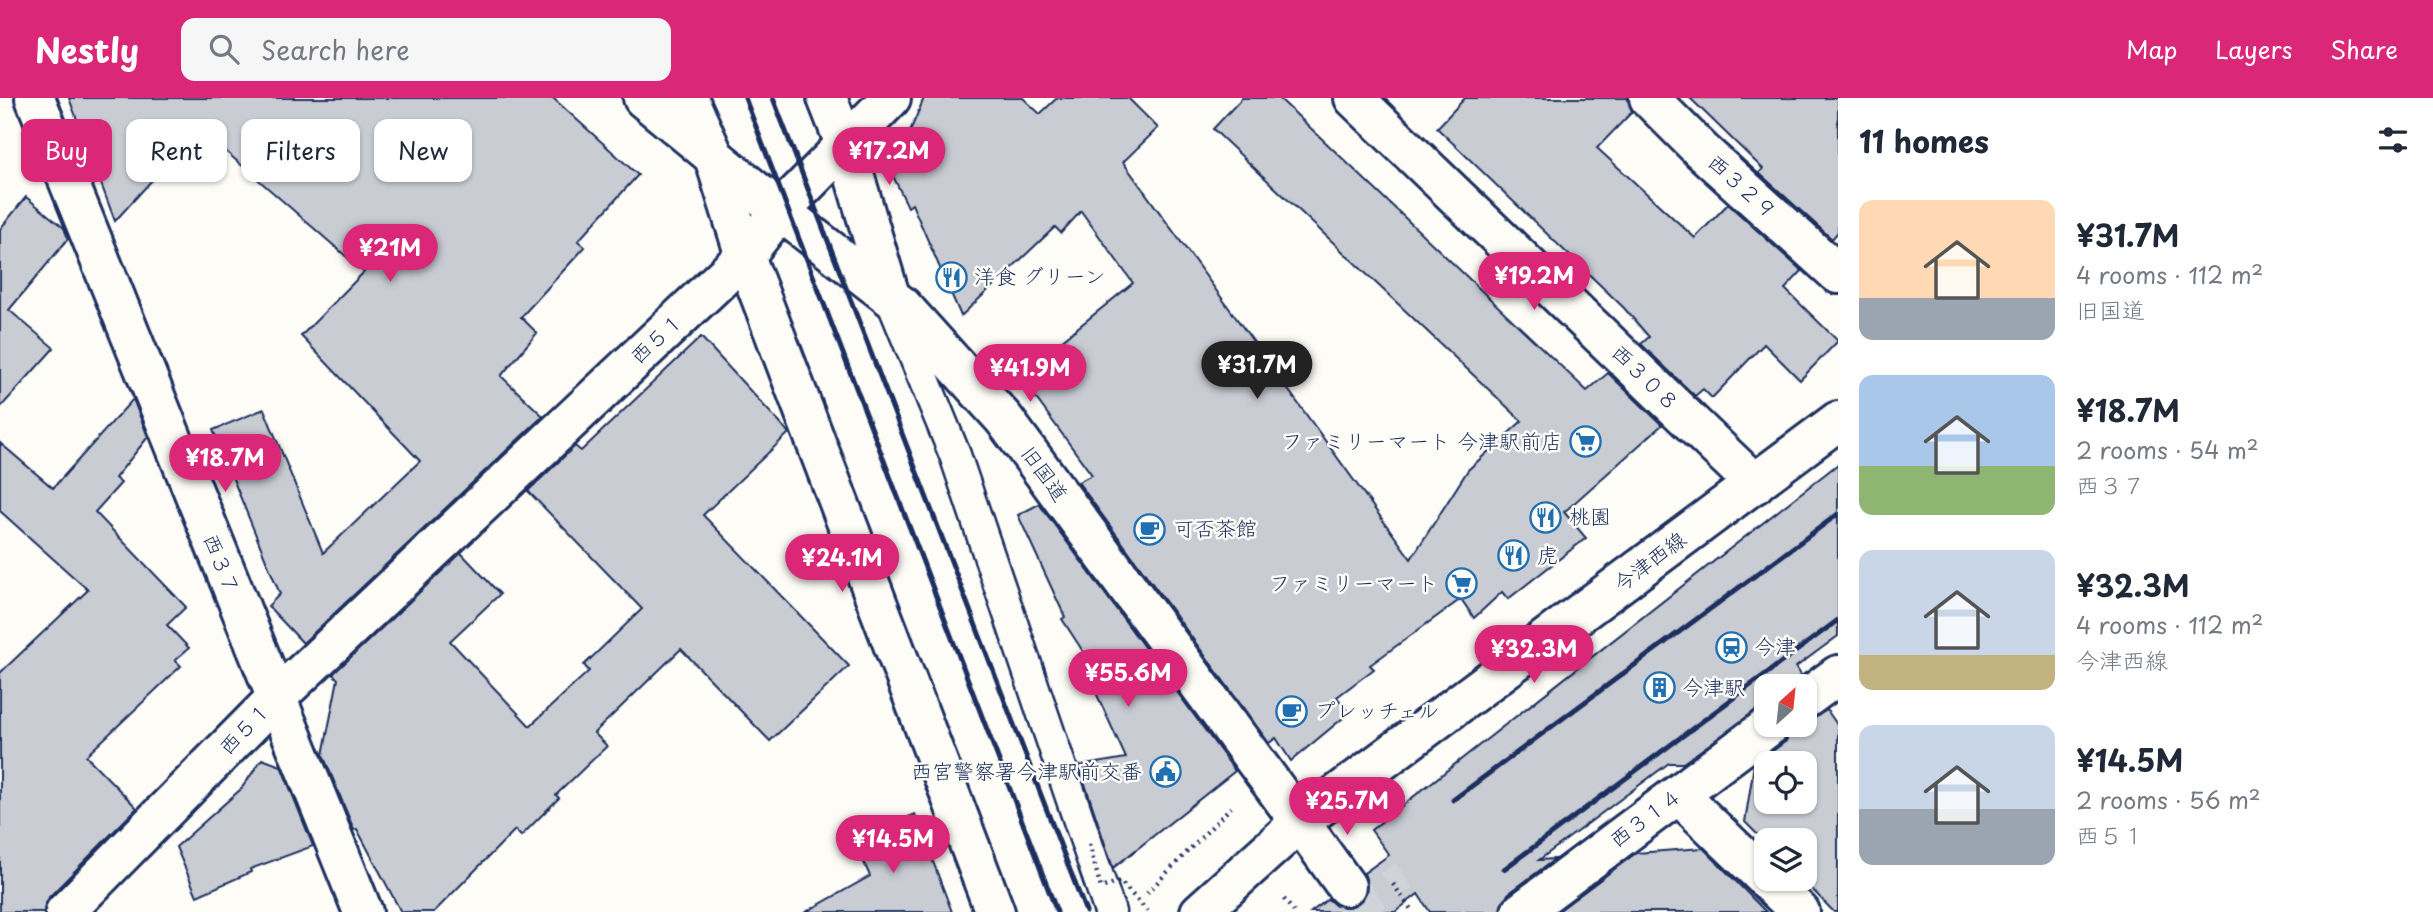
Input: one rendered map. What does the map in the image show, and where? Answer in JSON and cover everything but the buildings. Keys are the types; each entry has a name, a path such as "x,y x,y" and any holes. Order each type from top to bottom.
{"street":[{"name":"西３７","path":"35,98 363,912"},
{"name":"旧国道","path":"643,98 780,211 890,296 1004,419 1346,886"},
{"path":"688,98 713,154 745,256 995,912"},
{"path":"827,98 845,144 890,296 955,454 1110,912"},
{"name":"西５１","path":"65,912 275,699 745,256 780,211 891,98"},
{"name":"西３０８","path":"1354,98 1755,484"},
{"name":"西３２９","path":"1649,98 1702,151 1838,274"},
{"name":"今津西線","path":"1200,912 1300,822 1838,421"},
{"path":"1817,690 1838,675"},
{"name":"西３１４","path":"1521,912 1755,737"},
{"path":"1679,794 1800,912"}],"path":[{"path":"1138,902 1240,799"},
{"path":"1089,844 1101,888 1120,881 1147,912"},
{"path":"1282,896 1294,912"}],"tunnel":[{"path":"1353,912 1404,875"},
{"path":"1346,886 1363,912"}],"railway":[{"path":"745,98 1057,912"},
{"path":"773,98 1086,912"},
{"path":"1453,800 1838,514"},
{"path":"1504,869 1838,620"}],"place":[{"name":"洋食 グリーン","path":"951,277"},
{"name":"ファミリーマート 今津駅前店","path":"1585,442"},
{"name":"桃園","path":"1546,517"},
{"name":"可否茶館","path":"1150,529"},
{"name":"虎","path":"1514,556"},
{"name":"ファミリーマート","path":"1461,584"},
{"name":"今津","path":"1731,647"},
{"name":"今津駅","path":"1659,688"},
{"name":"プレッチェル","path":"1292,711"},
{"name":"西宮警察署今津駅前交番","path":"1165,772"}]}
